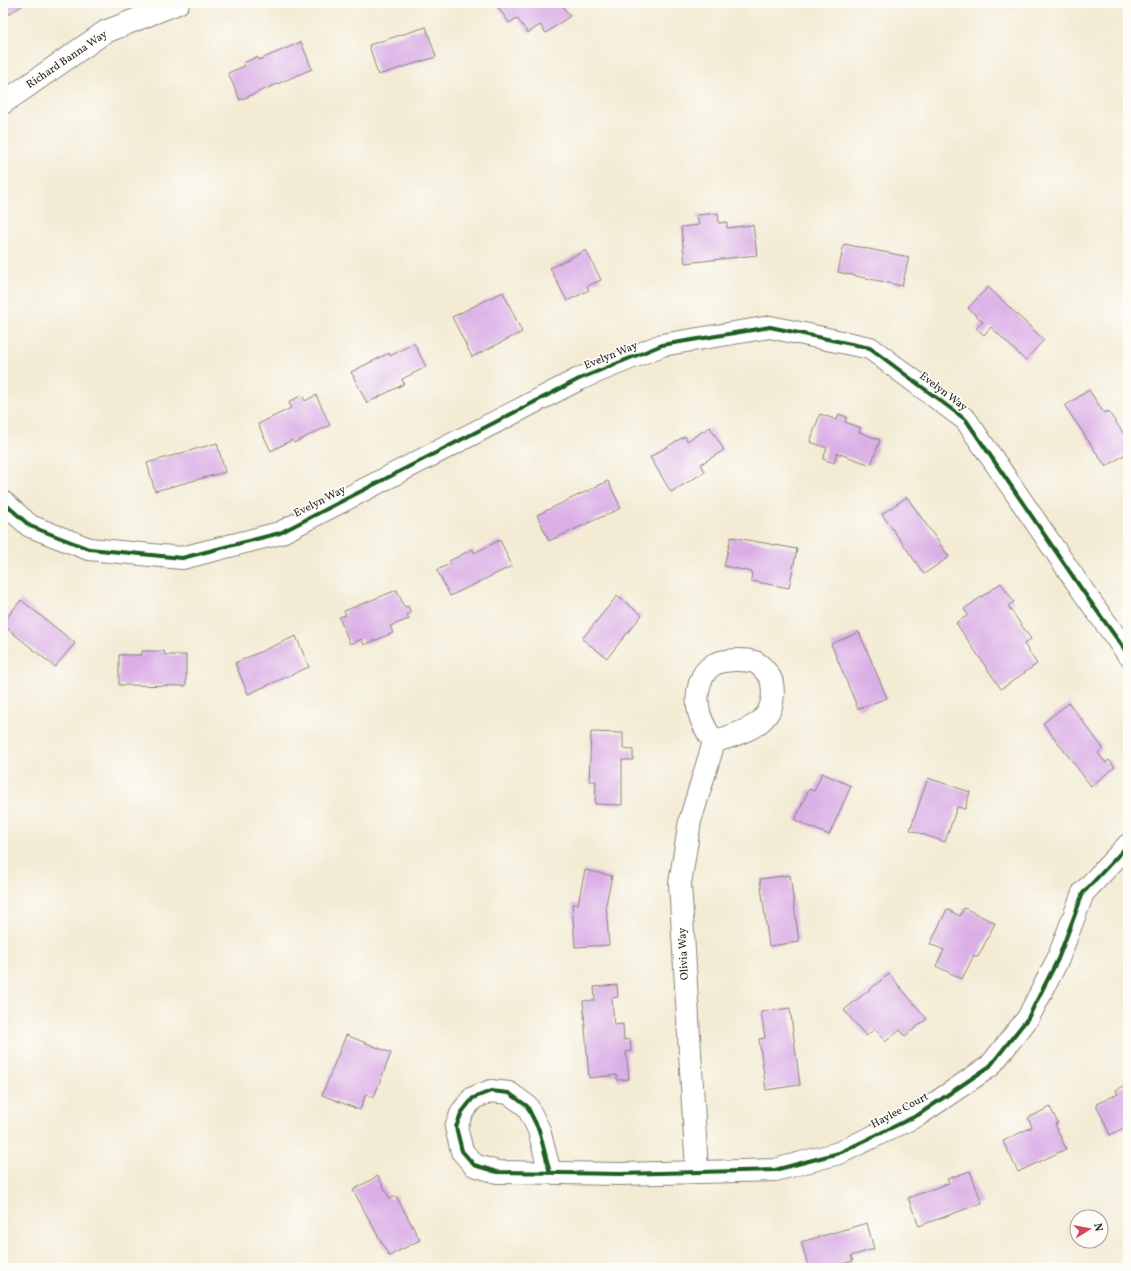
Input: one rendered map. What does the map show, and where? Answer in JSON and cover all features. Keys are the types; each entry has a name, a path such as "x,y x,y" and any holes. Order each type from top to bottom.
{"street":[{"name":"Richard Banna Way","path":"3,103 106,32 178,3"},
{"name":"Evelyn Way","path":"3,502 30,526 89,549 182,558 280,533 579,379 662,345 770,326 870,348 966,420 1086,597 1128,654"},
{"name":"Olivia Way","path":"697,1171 680,883 690,821 714,742"},
{"name":"Haylee Court","path":"550,1173 539,1130 527,1106 509,1093 491,1091 473,1098 462,1112 456,1127 462,1151 474,1165 497,1172 550,1173 620,1174 775,1170 839,1153 918,1115 990,1066 1028,1018 1058,959 1083,893 1128,845"}],"building":[{"path":"3,3 26,3 3,18"},
{"path":"495,3 560,3 570,16 546,33 540,25 528,33 517,18 509,23"},
{"path":"426,27 436,57 378,75 369,45"},
{"path":"301,42 312,69 240,100 228,73 245,66 243,63 257,57 259,60"},
{"path":"718,213 719,223 727,222 727,228 753,225 757,255 685,263 681,227 699,225 697,215"},
{"path":"844,244 909,257 902,286 838,272"},
{"path":"586,250 601,280 587,286 589,290 567,301 550,268"},
{"path":"988,287 1044,340 1025,360 991,327 984,335 976,328 983,322 968,308"},
{"path":"503,292 522,332 472,357 452,317"},
{"path":"414,343 426,367 402,379 404,384 367,403 351,372 389,353 390,356"},
{"path":"1089,390 1104,413 1108,411 1128,440 1128,452 1106,467 1065,406"},
{"path":"302,395 305,401 316,395 330,425 294,443 292,440 271,451 258,424 291,408 289,402"},
{"path":"820,414 837,420 839,414 847,417 845,422 861,428 859,432 880,440 871,465 837,453 834,463 823,459 827,448 810,442"},
{"path":"710,427 724,450 701,464 705,472 671,492 650,457 685,436 687,441"},
{"path":"217,443 225,472 155,491 147,463"},
{"path":"608,481 621,508 549,541 537,515"},
{"path":"907,497 949,557 924,574 882,514"},
{"path":"731,537 797,549 789,588 751,581 752,572 724,566"},
{"path":"500,540 512,566 450,596 437,570 450,564 449,561 473,549 474,553"},
{"path":"1001,583 1014,602 1008,606 1031,639 1024,644 1037,664 1001,689 956,623 968,615 964,609"},
{"path":"397,590 404,607 408,606 411,613 407,615 409,619 390,626 393,633 364,645 362,639 350,644 339,617 346,615 344,611"},
{"path":"617,596 642,615 607,658 582,639"},
{"path":"21,600 75,643 55,667 3,625 3,622"},
{"path":"859,632 887,698 858,709 831,644"},
{"path":"296,636 309,667 248,694 235,663"},
{"path":"142,651 164,651 165,655 186,655 186,686 119,685 119,655 142,655"},
{"path":"1069,703 1103,748 1098,753 1106,763 1109,760 1115,767 1091,786 1043,723"},
{"path":"591,732 623,733 623,749 633,750 633,760 622,760 622,805 595,804 596,781 589,781"},
{"path":"822,773 851,786 829,835 795,820 809,789 814,791"},
{"path":"928,778 970,792 965,809 957,807 945,842 910,830"},
{"path":"585,870 612,876 606,904 609,945 575,947 572,904 578,904"},
{"path":"790,875 799,942 769,946 760,879"},
{"path":"964,908 995,923 978,957 974,955 962,979 936,966 944,950 930,944 947,909 960,916"},
{"path":"889,974 927,1019 905,1036 900,1030 885,1042 875,1029 866,1036 844,1010"},
{"path":"617,985 618,997 612,998 614,1025 623,1024 624,1040 630,1039 631,1051 626,1052 629,1079 617,1080 617,1075 589,1078 583,1001 595,1000 594,987"},
{"path":"790,1008 800,1085 766,1090 759,1039 765,1038 761,1012"},
{"path":"346,1035 391,1053 374,1097 366,1094 360,1110 322,1095"},
{"path":"1128,1084 1128,1126 1110,1135 1096,1104 1118,1094 1116,1090"},
{"path":"1050,1107 1058,1123 1055,1124 1066,1149 1018,1172 1003,1141 1032,1127 1028,1118"},
{"path":"970,1171 982,1203 919,1226 908,1198 949,1183 947,1179"},
{"path":"378,1176 390,1199 396,1196 420,1240 389,1256 353,1190"},
{"path":"867,1223 874,1249 851,1256 853,1261 829,1268 809,1268 801,1242"},
{"path":"531,1266 531,1268 515,1268 515,1267"}],"cycle path":[{"path":"3,502 30,526 89,549 182,558 280,533 579,379 662,345 770,327 870,348 966,420 1087,597 1128,654"},
{"path":"550,1173 539,1130 527,1106 509,1093 491,1091 473,1098 462,1112 456,1127 462,1151 474,1165 497,1172 620,1174 775,1170 839,1153 918,1115 990,1066 1028,1018 1058,959 1083,893 1128,845"}]}
